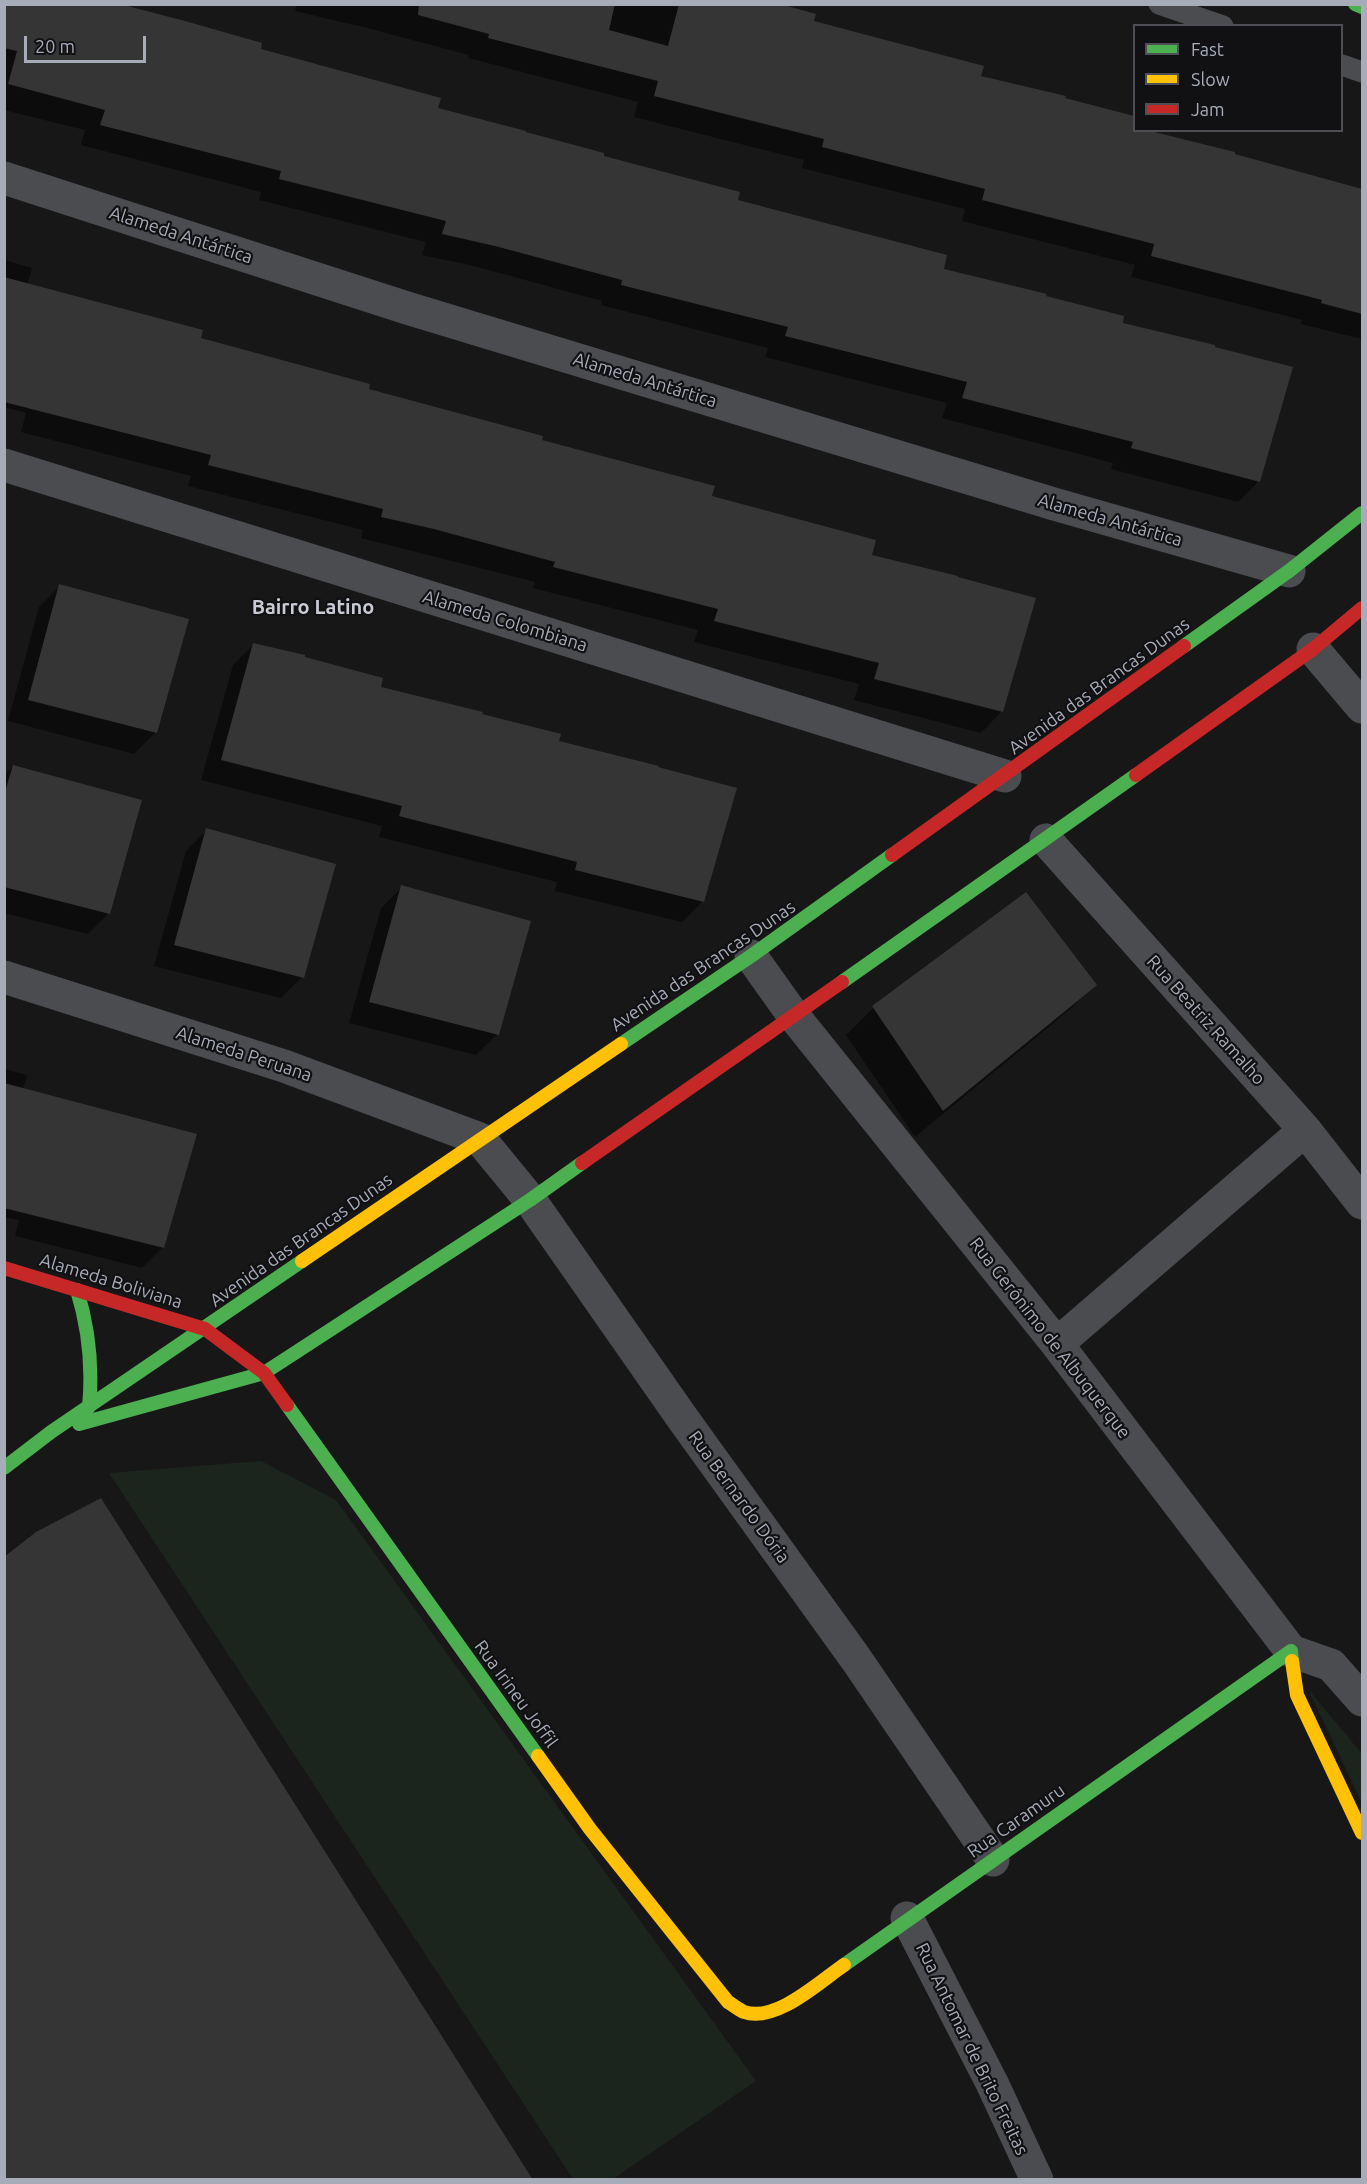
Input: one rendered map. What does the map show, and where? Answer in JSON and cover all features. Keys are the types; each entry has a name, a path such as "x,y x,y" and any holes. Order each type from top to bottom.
{"main road":[{"path":"1355,4 1362,7"},
{"name":"Avenida das Brancas Dunas","path":"4,1468 51,1432 751,956 1289,571 1362,513"},
{"name":"Avenida das Brancas Dunas","path":"51,1432 264,1373 530,1200 1046,840 1313,649 1362,608"},
{"name":"Alameda Boliviana","path":"4,1268 205,1329 264,1373"},
{"path":"77,1290 87,1321 92,1352 89,1407"},
{"name":"Rua Irineu Joffil","path":"264,1373 590,1829 728,2002 745,2012 759,2013"},
{"path":"1291,1652 1297,1695 1362,1833"},
{"name":"Rua Caramuru","path":"759,2013 780,2009 801,1996 907,1918 1291,1652"}],"street":[{"name":"Alameda Antártica","path":"4,178 407,308 1054,504 1289,571"},
{"name":"Alameda Colombiana","path":"4,465 1005,776"},
{"path":"1313,649 1362,707"},
{"name":"Rua Beatriz Ramalho","path":"1046,840 1305,1130 1362,1203"},
{"name":"Rua Gerônimo de Albuquerque","path":"751,956 793,1016 1057,1344 1291,1652"},
{"name":"Alameda Peruana","path":"4,977 284,1066 480,1139"},
{"path":"1057,1344 1305,1130"},
{"name":"Rua Bernardo Dória","path":"480,1139 530,1200 683,1419 856,1659 993,1860"},
{"path":"1291,1652 1331,1665 1362,1700"},
{"name":"Rua Antomar de Brito Freitas","path":"907,1918 992,2083 1037,2180"}],"lane":[{"path":"1159,4 1217,24"},
{"path":"1343,66 1362,72"}],"shaded area":[{"path":"261,1461 336,1500 756,2081 613,2179 573,2179 109,1473"},
{"path":"1308,1689 1362,1754 1362,1803"}],"building":[{"path":"4,4 120,4 185,21 262,43 261,49 441,98 438,108 740,192 738,200 947,255 944,269 1047,294 1046,296 1124,316 1123,323 1293,367 1260,482 1131,448 1133,442 962,398 967,382 785,336 788,327 621,285 622,280 442,234 446,221 279,179 281,171 100,125 105,110 8,84 17,51 4,48"},
{"path":"419,4 615,4 609,30 668,46 679,4 780,4 816,14 814,21 984,66 981,76 1066,96 1065,98 1133,116 1133,132 1154,132 1235,152 1235,154 1362,189 1362,314 1321,303 1322,300 1151,256 1154,244 982,200 985,189 822,147 824,139 654,96 658,81 488,38 489,34 418,15"},
{"path":"4,277 203,330 201,338 370,384 369,389 543,436 542,440 715,486 712,496 876,540 872,555 1036,598 1003,712 874,679 879,663 714,621 718,609 553,567 555,562 381,517 383,509 208,465 211,455 4,402"},
{"path":"59,584 189,619 157,733 28,700"},
{"path":"253,643 305,655 305,657 383,678 381,687 561,734 559,741 737,788 704,902 575,870 577,862 399,816 402,806 221,760"},
{"path":"13,765 142,800 110,914 4,887 4,795"},
{"path":"206,828 336,864 304,978 174,945"},
{"path":"401,885 531,921 499,1035 369,1002"},
{"path":"1026,892 1097,985 943,1111 872,1006"},
{"path":"4,1083 197,1134 164,1248 4,1208"},
{"path":"101,1498 533,2180 4,2180 4,1557 36,1532"}],"traffic: fast":[{"path":"1355,4 1362,7"},
{"path":"1184,646 1289,571 1362,513"},
{"path":"842,982 1136,775"},
{"path":"621,1044 751,956 892,855"},
{"path":"79,1424 264,1373 530,1200 582,1163"},
{"path":"4,1468 51,1432 302,1261"},
{"path":"77,1290 89,1348 89,1407"},
{"path":"287,1405 538,1756"},
{"path":"844,1965 1291,1651 1292,1661"}],"traffic: slow":[{"path":"302,1261 621,1044"},
{"path":"1292,1661 1297,1695 1362,1833"},
{"path":"538,1756 590,1829 728,2002 744,2012 756,2014 770,2012 797,1999 844,1965"}],"traffic: jam":[{"path":"1136,775 1313,649 1362,608"},
{"path":"892,855 1184,646"},
{"path":"582,1163 842,982"},
{"path":"4,1268 205,1329 264,1373 287,1405"}],"district":[{"name":"Bairro Latino","path":"313,607"}]}
